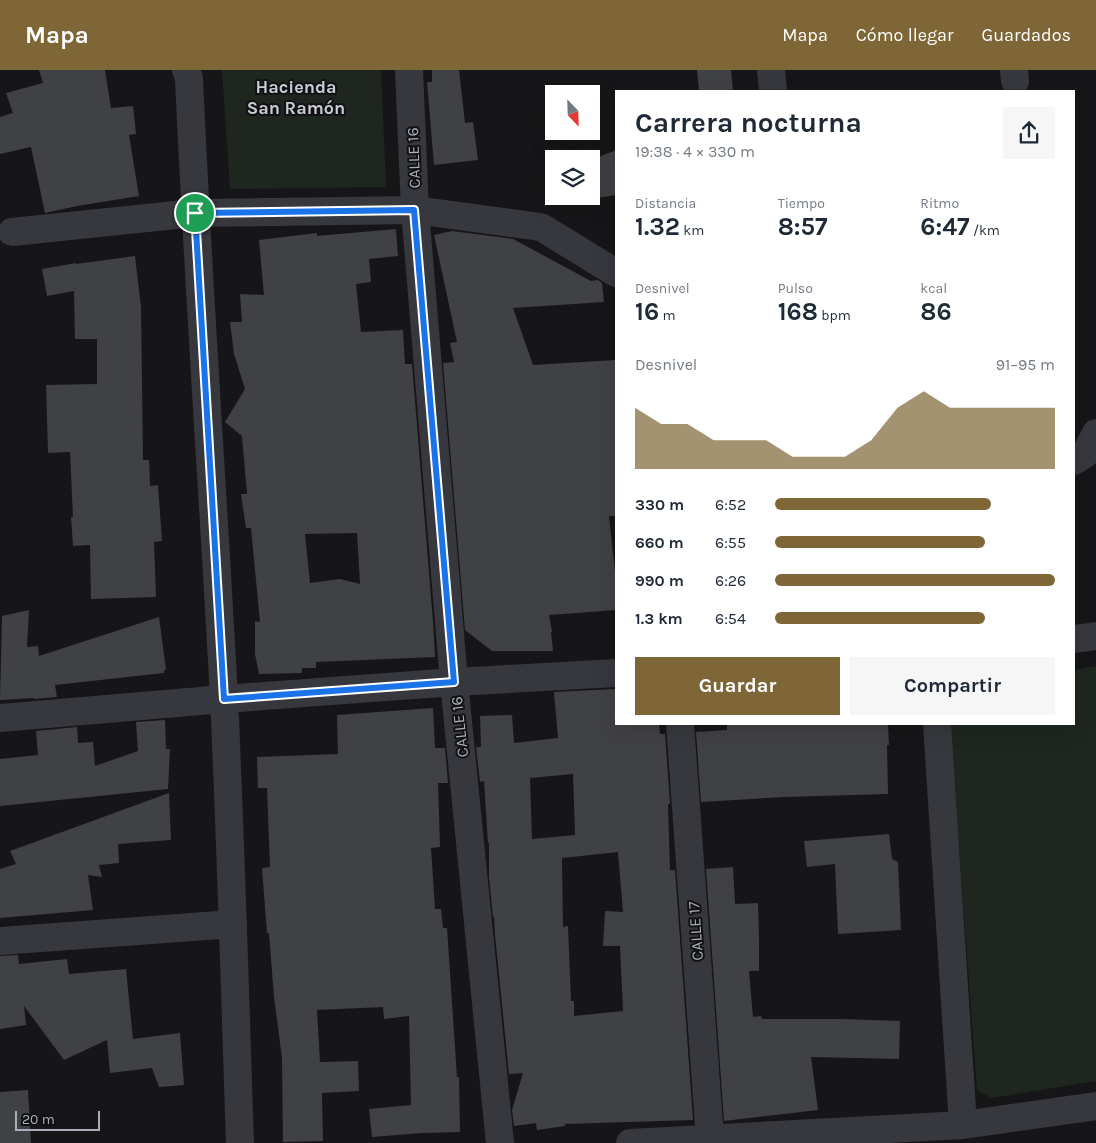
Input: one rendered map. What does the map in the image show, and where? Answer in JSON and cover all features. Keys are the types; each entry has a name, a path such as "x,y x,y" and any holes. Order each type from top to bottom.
{"street":[{"path":"186,70 188,78 224,699 240,1143"},
{"name":"CALLE 16","path":"409,70 414,210 454,682 500,1143"},
{"path":"771,70 773,90"},
{"path":"12,232 195,213 414,210 541,227 615,272"},
{"path":"1075,460 1085,454 1096,434"},
{"path":"1075,639 1096,636"},
{"path":"0,718 454,682 615,673"},
{"name":"CALLE 17","path":"680,725 710,1139"},
{"path":"936,725 963,1125"},
{"path":"0,941 233,924"},
{"path":"630,1143 963,1125 1096,1106"}],"shaded area":[{"path":"222,70 381,70 386,187 230,189"},
{"path":"1096,666 1096,1081 991,1098 977,1090 950,725 1075,725 1075,670"}],"building":[{"path":"39,70 105,70 111,108 133,106 136,134 129,135 139,196 45,213 31,147 0,154 0,117 13,113 6,93 43,83"},
{"path":"432,70 459,70 465,123 473,122 478,160 434,165 427,82 432,82"},
{"path":"697,70 731,70 733,90 699,90"},
{"path":"615,150 615,195 600,198 600,156"},
{"path":"396,229 398,256 369,259 371,282 356,284 361,332 403,330 405,364 412,364 435,657 316,662 316,668 302,668 302,673 259,674 255,654 255,621 260,622 251,528 246,528 241,494 247,494 242,436 225,422 245,389 234,354 230,322 242,322 240,294 264,295 259,240 317,233 317,236","holes":["357,533 360,584 340,579 310,583 305,534"]},
{"path":"452,231 513,239 591,281 598,280 602,283 604,302 513,308 533,365 615,360 615,516 609,516 615,572 615,610 549,615 553,651 492,651 465,630 443,363 454,362 450,343 457,342 434,235"},
{"path":"135,256 141,307 143,460 149,460 150,486 158,485 162,541 154,542 156,597 91,599 90,545 73,546 70,452 48,453 46,385 97,384 97,339 75,339 74,291 47,296 42,269"},
{"path":"29,610 27,647 38,646 39,656 159,617 166,670 164,670 164,673 55,685 57,697 0,700 2,616"},
{"path":"615,689 615,725 659,725 660,734 665,734 670,804 668,804 670,870 675,870 693,1120 565,1124 565,1126 537,1130 536,1123 514,1126 512,1110 523,1073 509,1074 489,877 489,842 484,781 480,782 476,747 481,747 480,716 512,715 514,743 558,738 554,692","holes":["573,774 575,835 532,839 530,778","618,852 623,912 605,911 603,946 620,946 623,1011 574,1016 574,1001 571,1001 568,926 563,927 562,858"]},
{"path":"433,708 435,748 445,748 448,783 438,783 440,847 431,848 435,909 441,909 443,928 447,928 457,1077 459,1077 460,1132 372,1137 369,1109 411,1105 409,1016 384,1019 383,1007 317,1010 320,1062 358,1061 359,1091 322,1093 323,1141 283,1142 282,1058 274,997 269,933 267,933 262,868 270,867 267,788 258,788 257,757 338,754 337,715"},
{"path":"165,720 166,749 170,749 168,789 0,806 0,759 38,755 36,731 77,727 78,743 93,742 95,766 138,751 136,722"},
{"path":"727,725 888,725 888,794 701,802 696,732 727,730"},
{"path":"169,793 171,840 118,844 119,863 99,865 102,877 88,875 93,910 0,918 0,869 16,864 10,851"},
{"path":"889,834 892,859 898,862 901,930 838,934 835,864 807,867 804,841"},
{"path":"733,867 735,904 758,903 759,971 749,971 753,1017 761,1016 762,1019 900,1021 899,1059 811,1057 818,1110 724,1121 706,869"},
{"path":"18,955 19,964 67,959 69,974 126,969 133,1039 180,1033 184,1085 159,1087 152,1068 110,1073 107,1040 64,1060 24,1006 26,1025 0,1029 0,956"},
{"path":"28,1090 31,1143 0,1143 0,1092"}],"district":[{"name":"Hacienda San Ramón","path":"296,97"}],"route":[{"path":"414,210 454,682 224,699 195,213 414,210"}]}
